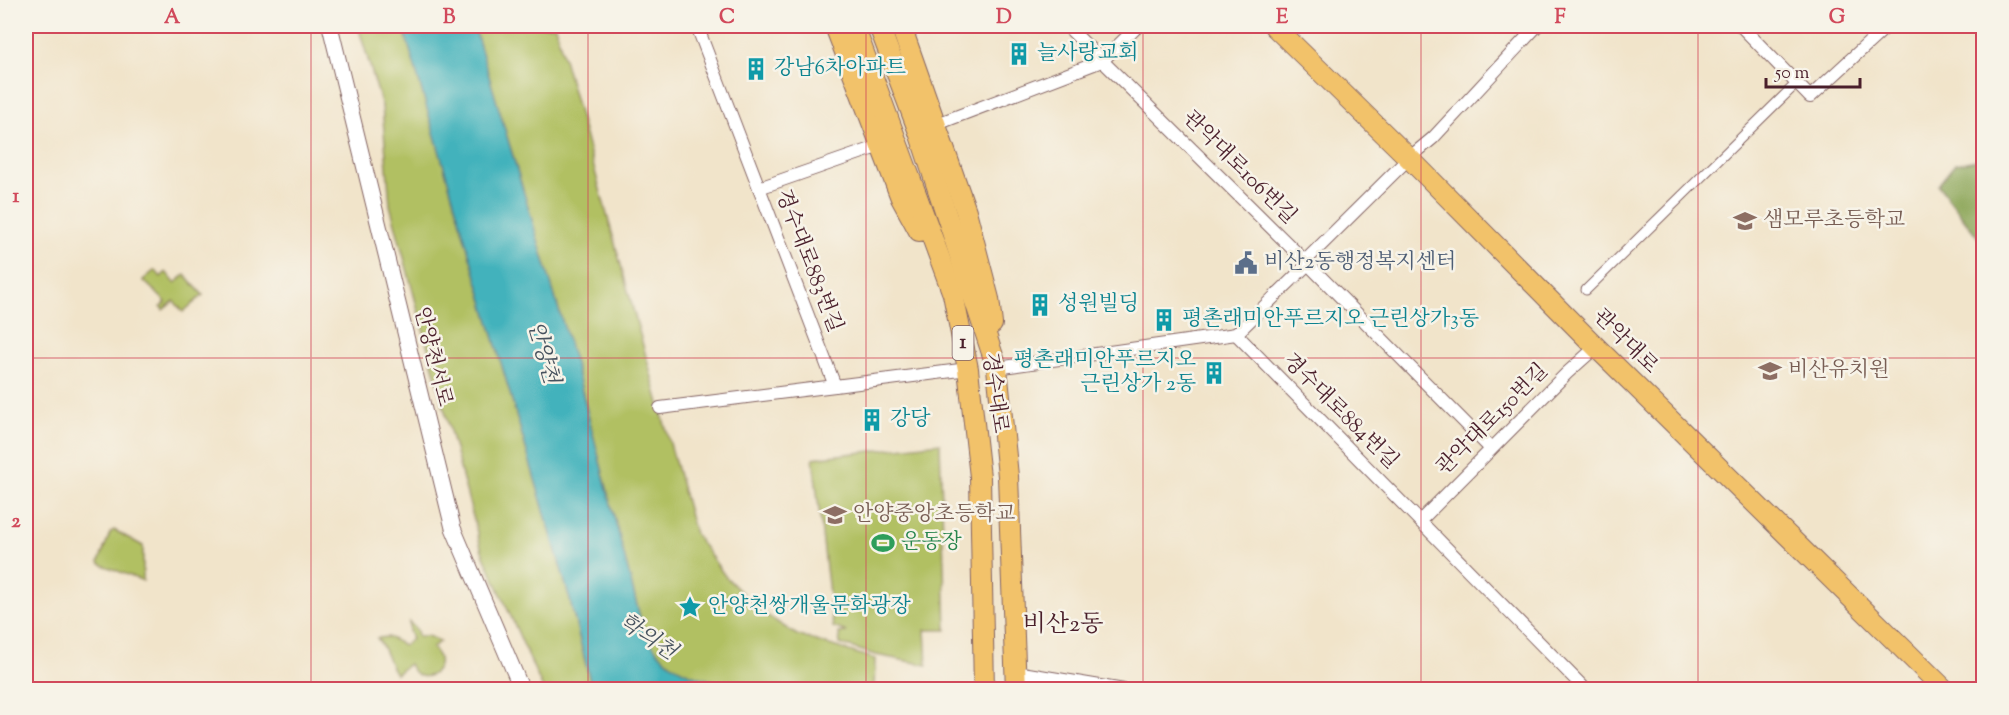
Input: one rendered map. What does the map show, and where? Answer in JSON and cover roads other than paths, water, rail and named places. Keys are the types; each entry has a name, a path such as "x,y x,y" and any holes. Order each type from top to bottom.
{"main road":[{"path":"835,26 901,198 953,294"},
{"name":"경수대로","path":"854,26 953,294 969,369 980,477 984,683"},
{"name":"경수대로","path":"879,26 919,132 997,369 1008,476 1016,681"},
{"path":"901,26 966,211 989,299 997,369"},
{"name":"관악대로","path":"1275,26 1596,347 1945,690"}],"street":[{"name":"안양천서로","path":"330,26 453,528 522,690"},
{"name":"경수대로883번길","path":"697,26 836,386"},
{"name":"관악대로106번길","path":"1067,26 1491,449"},
{"path":"937,124 1102,61 1138,26"},
{"path":"997,369 1236,334 1409,158 1433,138 1538,26"},
{"path":"1741,26 1810,97 1887,26"},
{"path":"1586,290 1797,83"},
{"path":"759,188 880,146"},
{"name":"경수대로884번길","path":"1236,334 1586,690"},
{"name":"관악대로150번길","path":"1420,522 1596,347"},
{"path":"660,408 969,369"},
{"path":"1016,681 1124,690"}],"water":[{"path":"403,26 474,26 575,364 643,629 653,646 665,659 678,668 708,680 760,689 592,689 569,596"}],"place":[{"name":"늘사랑교회","path":"1019,54"},
{"name":"강남6차아파트","path":"756,69"},
{"name":"샘모루초등학교","path":"1745,221"},
{"name":"비산2동행정복지센터","path":"1246,263"},
{"name":"성원빌딩","path":"1040,305"},
{"name":"평촌래미안푸르지오 근린상가3동","path":"1164,320"},
{"name":"비산유치원","path":"1770,371"},
{"name":"평촌래미안푸르지오 근린상가 2동","path":"1214,373"},
{"name":"강당","path":"872,420"},
{"name":"안양중앙초등학교","path":"835,515"},
{"name":"운동장","path":"883,543"},
{"name":"안양천쌍개울문화광장","path":"690,607"}],"district":[{"name":"비산2동","path":"1063,625"}],"water label":[{"name":"안양천","path":"542,353"},
{"name":"학의천","path":"647,638"}]}
